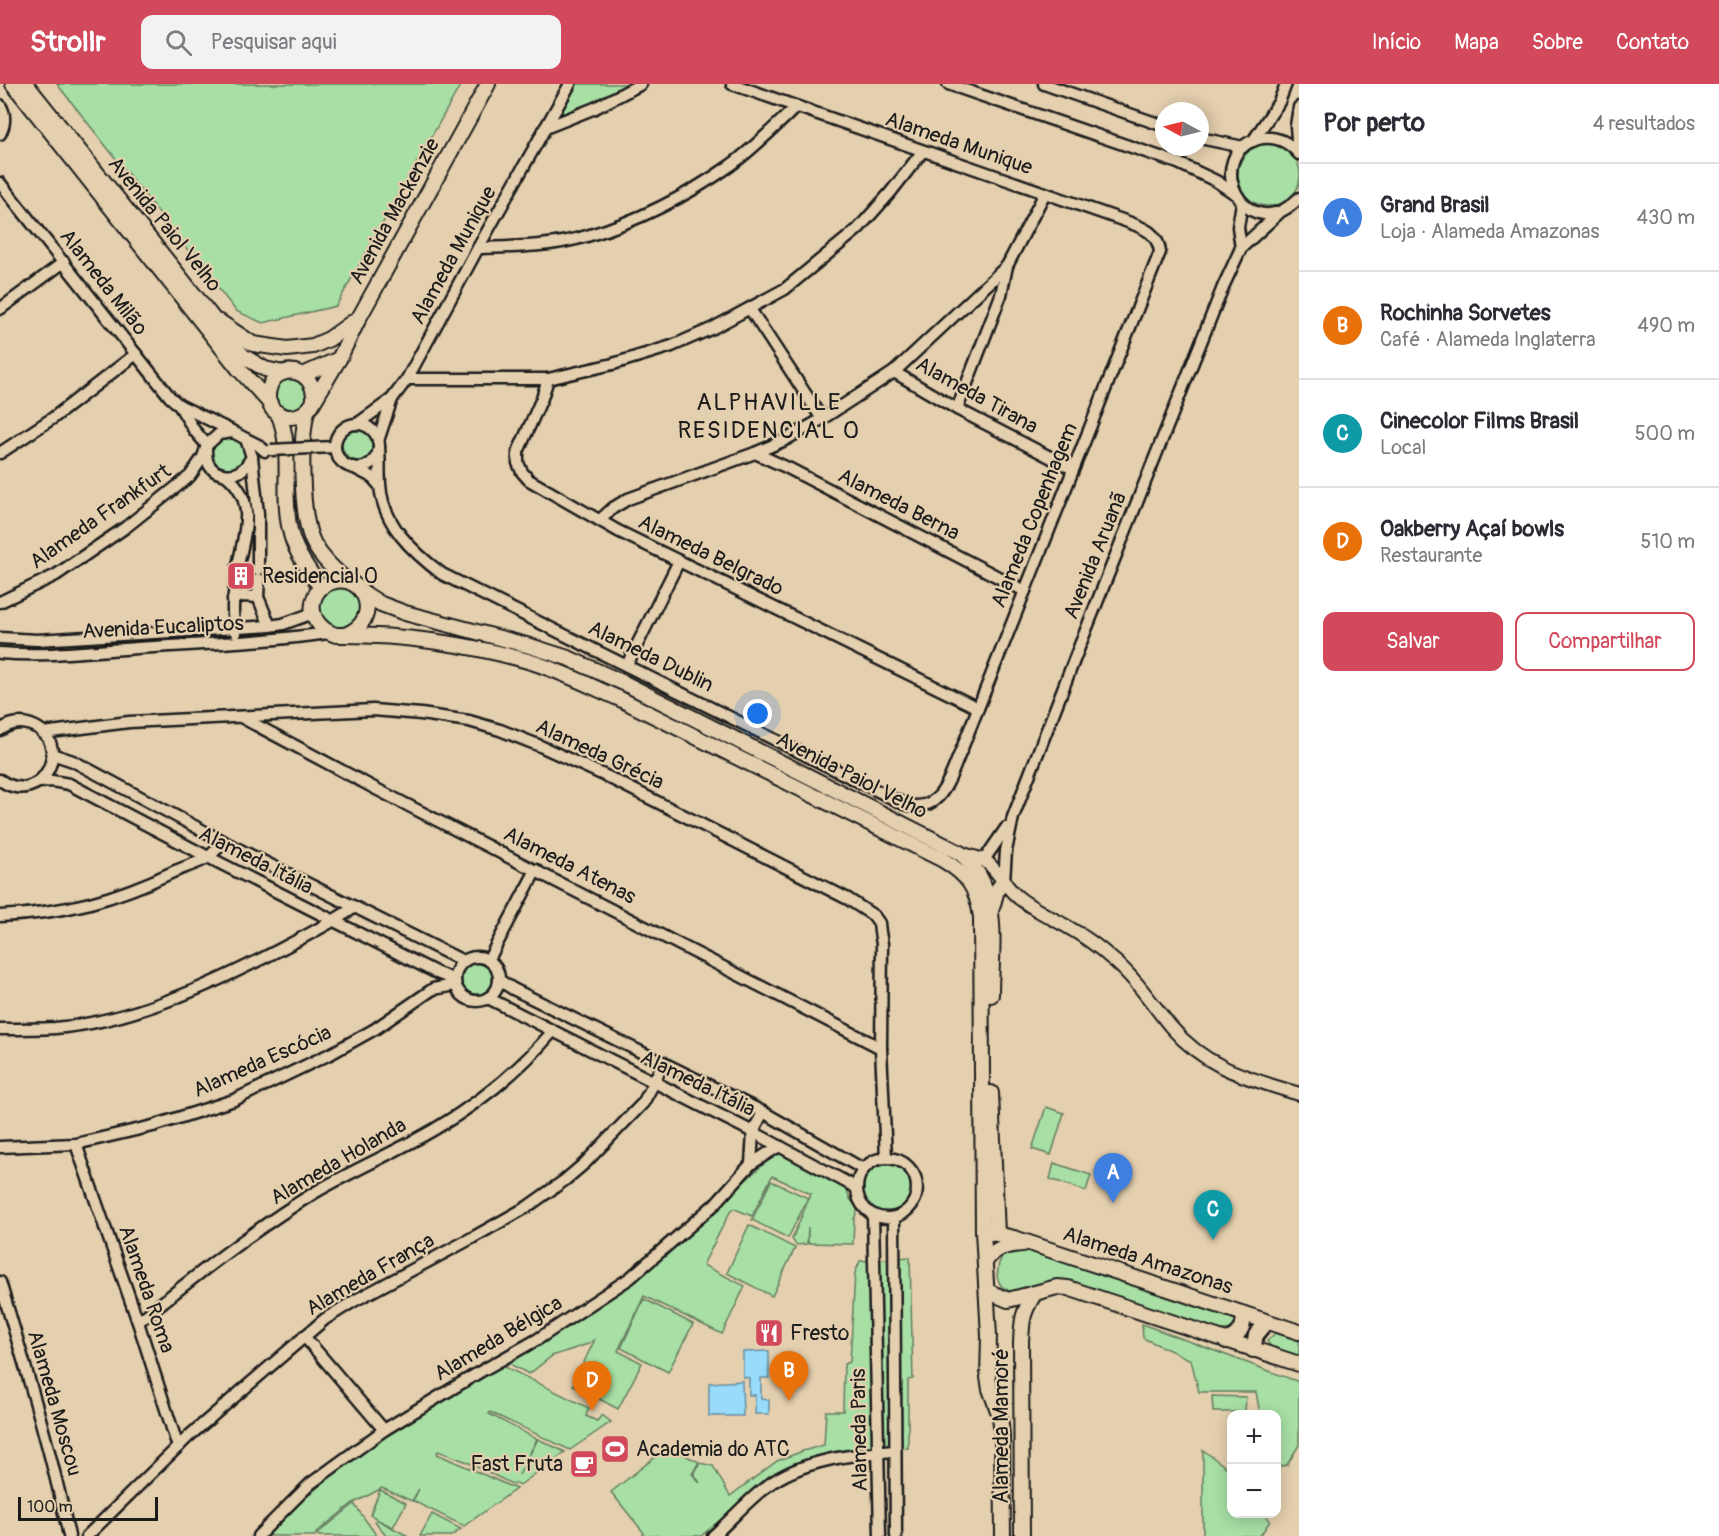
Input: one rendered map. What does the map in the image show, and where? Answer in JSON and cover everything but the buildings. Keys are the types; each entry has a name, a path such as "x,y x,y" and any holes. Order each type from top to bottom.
{"main road":[{"name":"Avenida Paiol Velho","path":"13,84 215,339 274,408"},
{"name":"Avenida Paiol Velho","path":"26,84 243,356 265,369 303,375"},
{"name":"Avenida Mackenzie","path":"310,405 339,360 359,318 488,84"},
{"path":"213,318 253,344 287,349 313,346 329,339 359,318"},
{"path":"274,408 285,417 300,416 310,405 312,385 303,375 339,360"},
{"path":"283,373 277,376 269,388 274,408 284,429 290,531 295,546 321,588"},
{"name":"Avenida Paiol Velho","path":"310,405 303,435 304,496 308,528 312,542 320,554 347,581 356,585 362,592 381,604 405,613 530,646 578,663 626,684 960,853 975,867 989,896 992,910 990,1233"},
{"path":"328,633 321,628 313,613 315,596 328,583 338,580 347,581"},
{"path":"345,635 360,627 365,619 367,610 362,592"},
{"name":"Avenida Paiol Velho","path":"328,633 397,637 461,646 528,661 564,674 618,698 933,855 957,868 966,876 979,901 981,917 990,1233"},
{"path":"992,910 994,897 1004,881"},
{"name":"Alameda Amazonas","path":"990,1233 1014,1238 1299,1332"},
{"name":"Alameda Mamoré","path":"990,1233 985,1262 989,1336 988,1377 1000,1416 1002,1435 1003,1536"},
{"path":"985,1262 995,1250 1001,1247 1028,1243"},
{"path":"987,1291 1008,1300 1058,1287 1068,1288 1299,1364"},
{"name":"Alameda Mamoré","path":"1022,1536 1021,1343 1023,1317 1035,1293"},
{"path":"1226,1341 1241,1331 1244,1314"},
{"path":"1253,1350 1256,1335 1268,1322"},
{"path":"1002,1493 1022,1492"}],"street":[{"name":"Alameda Munique","path":"357,424 392,399 407,380 570,84"},
{"path":"545,128 595,108 641,84"},
{"name":"Alameda Munique","path":"732,84 1128,222 1146,230 1156,238 1160,252"},
{"path":"948,84 1178,163 1234,193 1253,211 1265,214 1287,212"},
{"path":"1044,84 1155,123"},
{"path":"1253,141 1279,102 1286,84"},
{"path":"1279,102 1298,109 1296,135 1298,153"},
{"path":"478,248 525,247 586,237 649,213 696,188 732,164 796,107"},
{"path":"0,134 3,127 2,108"},
{"path":"1234,193 1231,168 1235,157 1243,147 1265,138 1277,139 1289,143 1298,153"},
{"path":"1209,140 1243,147"},
{"path":"407,380 548,379 672,346 750,309 785,289 858,229 923,152"},
{"name":"Alameda Milão","path":"0,183 164,391 179,405 207,447"},
{"path":"957,409 1001,295 1007,266 1045,193"},
{"name":"Avenida Aruanã","path":"1004,881 1006,851 1013,817 1223,287 1241,249 1287,212 1299,198"},
{"name":"Avenida Aruanã","path":"1241,249 1238,227 1242,203"},
{"name":"Alameda Copenhagem","path":"942,792 962,750 1160,252"},
{"path":"0,309 64,262"},
{"path":"600,520 613,508 628,499 755,453 785,440 822,419 894,372 1007,266"},
{"path":"750,309 822,419"},
{"path":"0,453 53,418 136,354"},
{"name":"Alameda Tirana","path":"894,372 957,409 1073,469"},
{"name":"Alameda Belgrado","path":"548,379 540,405 518,452 518,463 529,480 679,561 978,708"},
{"name":"Alameda Munique","path":"378,444 392,399"},
{"name":"Alameda Milão","path":"179,405 233,432"},
{"path":"357,424 363,424 373,430 378,444 377,454 367,465 360,467 347,466 339,458 335,447 339,434 350,425 357,424"},
{"path":"238,642 234,627 233,599 246,509 240,488 208,462 207,447 219,434 233,432 268,451"},
{"path":"246,439 252,455 258,514 258,597 270,626"},
{"name":"Alameda Dublin","path":"378,444 380,485 389,516 398,532 419,556 442,574 904,804 920,807 928,805 942,792"},
{"name":"Alameda Frankfurt","path":"0,602 56,575 126,527 190,476 207,447"},
{"path":"221,474 238,473 245,469 252,455 268,451 335,447"},
{"name":"Alameda Berna","path":"755,453 1025,591"},
{"path":"353,467 372,477 380,485"},
{"name":"Alameda Frankfurt","path":"190,476 221,474"},
{"path":"627,666 679,561"},
{"path":"233,599 247,595 258,597"},
{"name":"Avenida Eucaliptos","path":"0,638 37,640 270,626 283,624 313,613"},
{"name":"Avenida Eucaliptos","path":"0,653 50,653 238,642 328,633"},
{"name":"Alameda Grécia","path":"43,732 129,722 374,710 470,721 538,745 608,777 848,899 874,916 879,923 882,944 881,1048 886,1158"},
{"name":"Alameda Atenas","path":"240,717 881,1048"},
{"path":"0,730 15,723 25,723 43,732 51,746 52,754 49,769 39,782"},
{"name":"Alameda Itália","path":"52,754 73,761 224,842 463,961"},
{"name":"Alameda Itália","path":"2,784 16,788 52,781 69,784 455,982"},
{"path":"984,860 1013,817"},
{"path":"0,915 72,909 107,899 141,887 208,857 224,842"},
{"path":"960,853 984,860 996,870 1014,894 1113,959 1172,1028 1201,1055 1236,1075 1299,1094"},
{"path":"489,959 536,870"},
{"path":"0,1029 56,1028 98,1021 141,1009 224,978 356,908"},
{"path":"476,956 489,959 497,968 499,980 496,991 488,998 477,1001 466,998 461,994 455,982 458,966 463,961 476,956"},
{"name":"Alameda Itália","path":"499,980 763,1112 863,1169"},
{"name":"Alameda Escócia","path":"0,1147 76,1144 153,1126 234,1100 322,1058 375,1029 433,989 455,982"},
{"name":"Alameda Itália","path":"488,998 753,1132 857,1188"},
{"name":"Alameda Holanda","path":"138,1322 246,1238 315,1193 433,1130 468,1108 511,1074 554,1031"},
{"name":"Alameda França","path":"87,1536 177,1447 326,1319 354,1301 527,1207 565,1180 585,1163 643,1103 663,1062"},
{"path":"751,1164 753,1132 763,1112"},
{"name":"Alameda Roma","path":"76,1144 138,1322 177,1447"},
{"name":"Alameda Bélgica","path":"258,1536 310,1484 384,1430 538,1339 630,1278 715,1203 751,1164 779,1146"},
{"path":"886,1158 894,1158 908,1166 916,1180 916,1196 913,1204 908,1210 894,1218 887,1219 873,1215 863,1207 857,1195 858,1178 863,1169 878,1159 886,1158"},
{"name":"Alameda Paris","path":"873,1215 880,1536"},
{"name":"Alameda Paris","path":"894,1218 896,1536"},
{"name":"Alameda Moscou","path":"0,1282 43,1428 69,1536"},
{"path":"304,1336 384,1430"},
{"path":"713,1536 766,1486 794,1471 833,1459 895,1451"}],"green space":[{"path":"57,84 461,84 336,306 263,323 236,311"},
{"path":"574,84 629,84 567,114 562,113 560,109"},
{"path":"1269,144 1281,146 1291,153 1298,163 1300,175 1298,187 1291,197 1281,204 1269,206 1257,204 1247,197 1240,187 1238,175 1240,163 1247,153 1257,146"},
{"path":"291,375 306,384 308,402 293,414 275,407 273,394 276,383"},
{"path":"359,427 371,432 376,444 371,456 359,461 347,456 342,444 347,432"},
{"path":"228,437 240,442 245,454 240,466 228,471 216,466 211,454 216,442"},
{"path":"339,587 347,588 354,593 359,600 359,616 354,623 347,628 339,629 331,628 324,623 319,616 318,608 319,600 324,593 331,588"},
{"path":"477,961 489,966 494,978 489,990 477,995 465,990 460,978 465,966"},
{"path":"1046,1107 1064,1113 1051,1155 1032,1149"},
{"path":"784,1153 845,1185 850,1199 858,1209 854,1219 853,1244 808,1243 808,1227 807,1244 796,1245 792,1239 811,1194 772,1176 752,1216 735,1209 730,1212 703,1265 745,1286 722,1334 644,1296 618,1351 642,1363 618,1409 573,1385 595,1339 588,1344 552,1356 529,1374 506,1362 701,1222 774,1154"},
{"path":"1054,1163 1091,1175 1086,1191 1050,1179"},
{"path":"882,1164 892,1164 907,1174 911,1188 910,1197 901,1208 892,1212 882,1212 867,1202 863,1193 863,1183 873,1168"},
{"path":"771,1181 808,1198 788,1238 752,1220"},
{"path":"749,1225 795,1248 772,1296 727,1273"},
{"path":"1013,1250 1036,1252 1235,1319 1236,1329 1222,1330 1059,1280 1012,1293 1001,1286 997,1277 999,1263 1004,1254"},
{"path":"910,1257 913,1379 908,1380 908,1448 846,1451 781,1471 701,1536 642,1536 644,1533 611,1492 668,1447 699,1462 692,1474 700,1483 694,1474 700,1463 713,1466 730,1496 777,1461 824,1445 826,1411 843,1411 844,1364 850,1362 855,1273 860,1261"},
{"path":"644,1299 693,1324 668,1372 621,1348"},
{"path":"1142,1324 1299,1382 1299,1445 1287,1465 1281,1466 1281,1410 1259,1410 1256,1392 1199,1392 1191,1360 1143,1338"},
{"path":"1275,1333 1299,1341 1299,1359 1273,1350 1267,1341"},
{"path":"501,1365 589,1408 586,1416 597,1421 602,1415 611,1422 570,1450 490,1412 489,1414 537,1439 519,1475 538,1439 565,1452 520,1485 515,1483 514,1485 465,1461 438,1451 437,1454 516,1489 464,1526 413,1501 419,1489 412,1501 382,1488 352,1504 315,1536 267,1536 295,1507 364,1448"},
{"path":"1212,1396 1246,1397 1245,1410 1213,1412"},
{"path":"1203,1450 1227,1468 1227,1518 1268,1518 1270,1521 1260,1536 1203,1536"},
{"path":"380,1490 406,1503 393,1527 376,1519 408,1536 386,1536 375,1521 376,1518 370,1515"},
{"path":"354,1504 377,1536 319,1536 317,1534"},
{"path":"432,1514 461,1529 451,1536 420,1536"}],"water":[{"path":"769,1351 769,1378 761,1378 761,1399 769,1400 769,1414 755,1414 755,1395 749,1395 749,1378 743,1377 743,1352"},
{"path":"742,1381 743,1416 709,1416 709,1383"}],"place":[{"name":"Residencial 0","path":"241,576"},
{"name":"Grand Brasil","path":"1113,1203"},
{"name":"Cinecolor Films Brasil","path":"1213,1240"},
{"name":"Fresto","path":"769,1333"},
{"name":"Rochinha Sorvetes","path":"789,1401"},
{"name":"Oakberry Açaí bowls","path":"592,1411"},
{"name":"Academia do ATC","path":"615,1449"},
{"name":"Fast Fruta","path":"584,1464"}],"district":[{"name":"ALPHAVILLE RESIDENCIAL 0","path":"769,416"}]}
